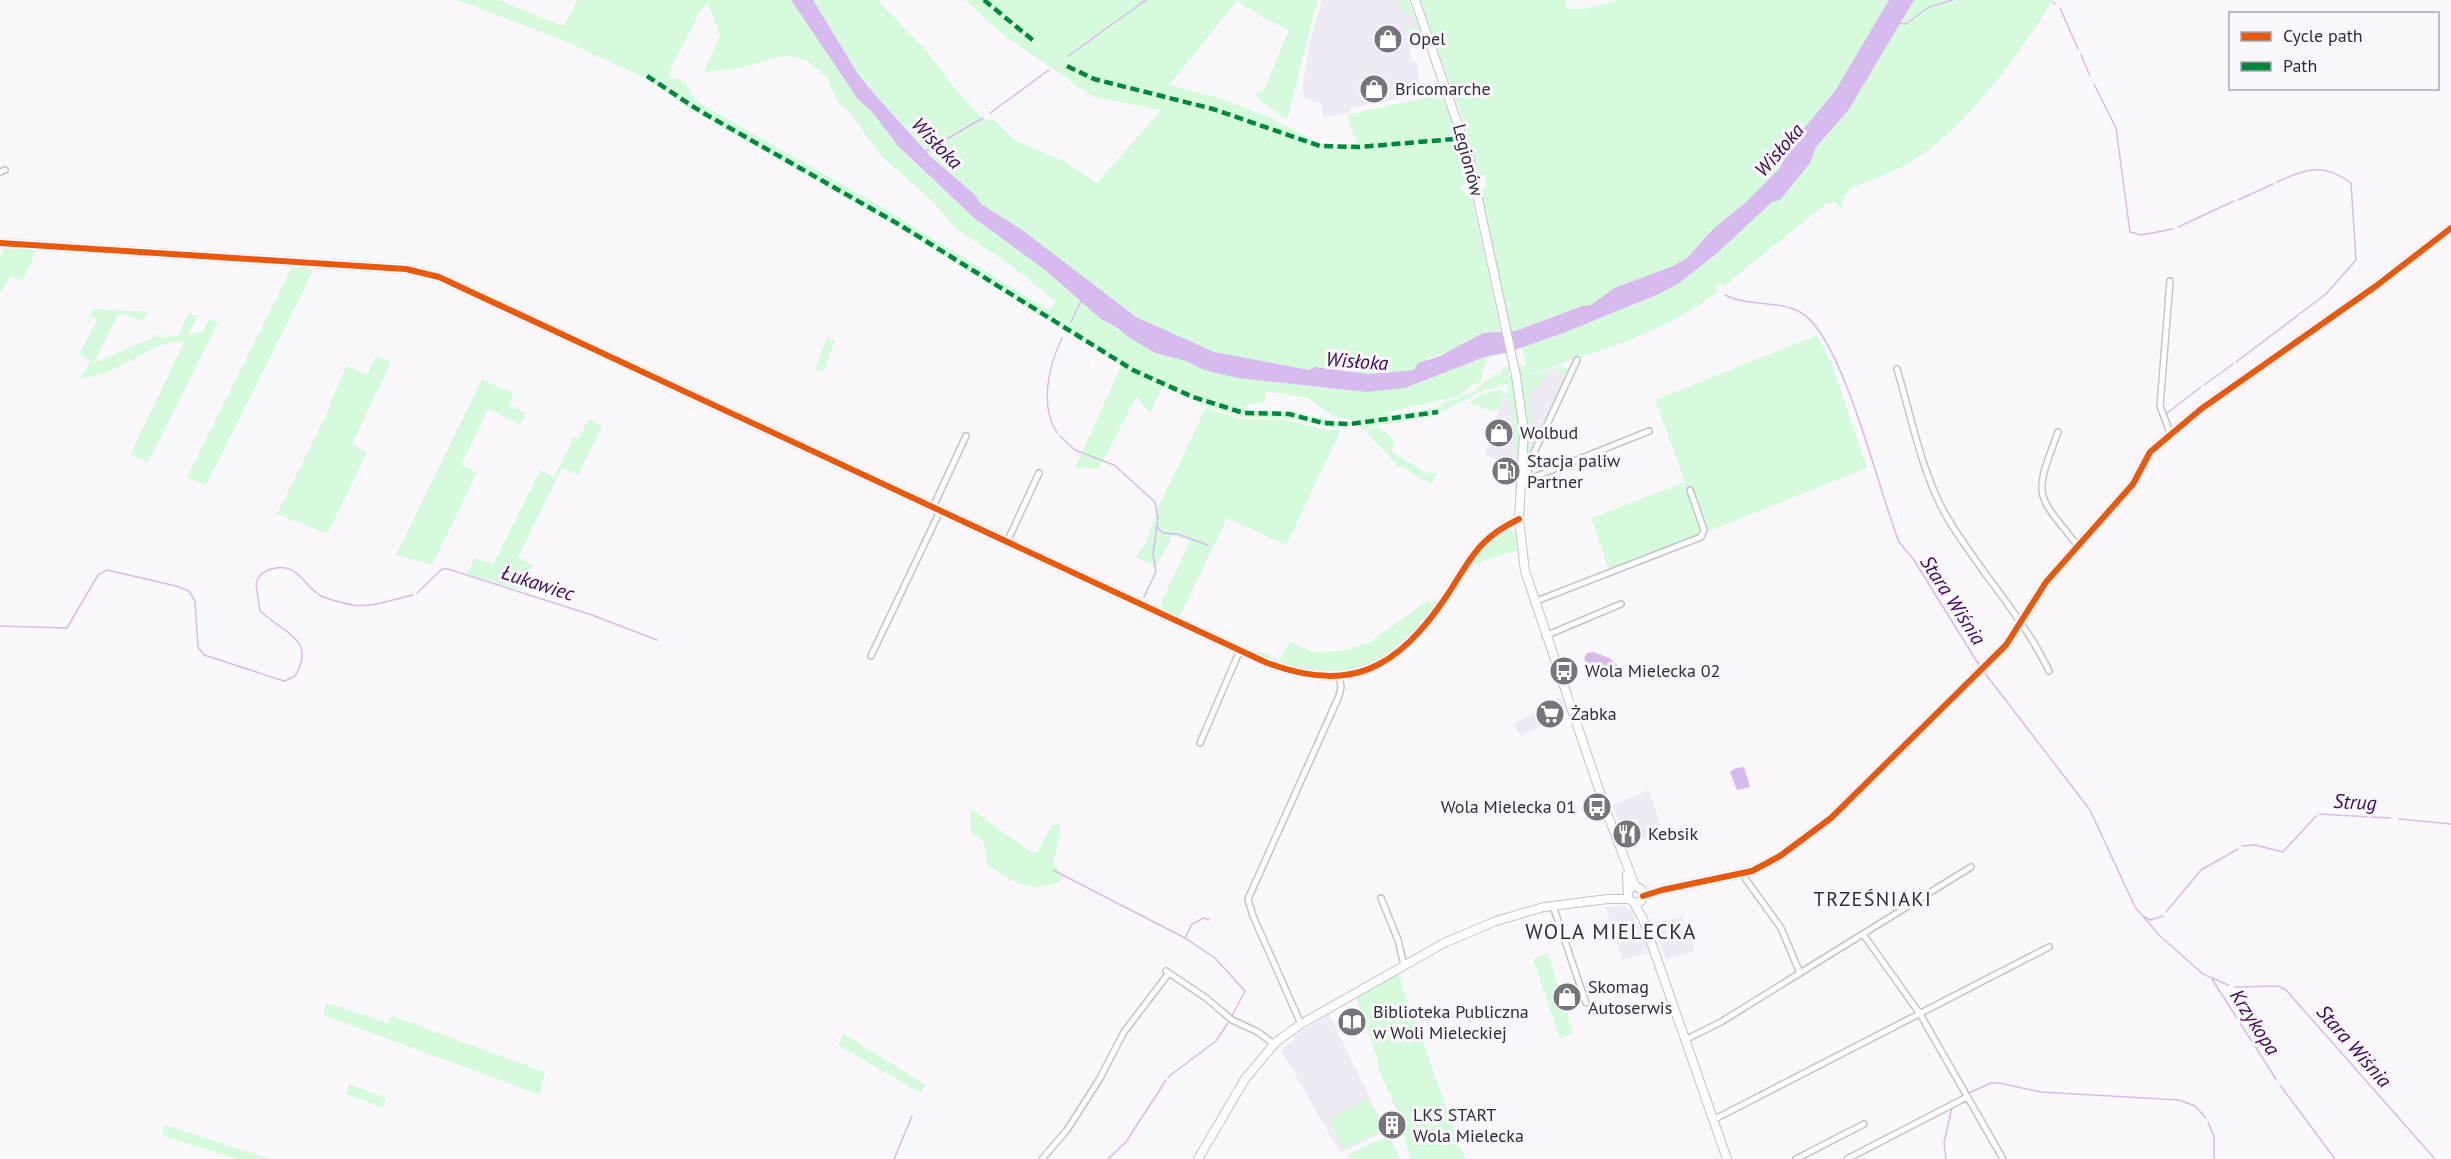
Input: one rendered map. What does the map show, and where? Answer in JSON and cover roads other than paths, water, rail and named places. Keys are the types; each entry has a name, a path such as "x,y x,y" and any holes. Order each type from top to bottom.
{"street":[{"name":"Legionów","path":"1415,0 1464,137 1516,376 1524,432 1524,482 1519,519 1523,562 1545,636 1727,1159"},
{"path":"1198,1159 1236,1091 1274,1044 1301,1024 1444,943 1496,921 1553,906 1635,895 1742,874 1780,856 1831,818 2006,645 2046,582 2133,484 2150,452 2170,433 2376,286 2451,228"},
{"path":"0,243 406,270 439,277 1240,650 1295,673 1338,677 1375,666 1414,639 1480,545 1498,529 1519,519"},
{"path":"2170,281 2160,406 2170,433"},
{"path":"1524,482 1532,457 1577,360"},
{"path":"1897,369 1919,444 1944,511 2031,637 2049,671"},
{"path":"1524,482 1649,431"},
{"path":"2058,432 2040,483 2041,497 2078,546"},
{"path":"871,656 937,509 966,436"},
{"path":"1007,542 1039,473"},
{"path":"1534,602 1701,537 1704,530 1690,490"},
{"path":"1545,636 1621,604"},
{"path":"1200,743 1240,650"},
{"path":"1301,1024 1252,916 1248,898 1339,696 1341,687 1338,677"},
{"path":"1685,1040 1721,1022 1971,867"},
{"path":"1742,874 1781,928 1800,973"},
{"path":"1381,898 1398,940 1404,965"},
{"path":"1553,906 1586,1003"},
{"path":"1863,934 1920,1014 2003,1159"},
{"path":"1713,1120 2049,947"},
{"path":"1042,1159 1067,1130 1099,1080 1124,1032 1167,972 1206,998 1232,1020 1258,1032 1274,1044"},
{"path":"1847,1159 1967,1097"},
{"path":"1796,1159 1864,1124"}],"waterway":[{"path":"1068,56 1146,0"},
{"path":"1898,23 1906,24 1929,7 1953,0"},
{"path":"2060,8 2078,49"},
{"path":"2081,55 2090,76"},
{"path":"990,113 1049,70"},
{"path":"2094,84 2116,128 2130,232 2141,235 2173,229"},
{"name":"Wisłoka","path":"924,152 983,118"},
{"path":"2236,362 2326,294 2356,260 2351,183 2341,176 2323,170 2306,171 2277,182"},
{"path":"2238,200 2273,184"},
{"path":"2178,227 2234,201"},
{"name":"Stara Wiśnia","path":"1725,295 1743,301 1791,308 1800,312 1816,326 1831,351 1845,382 1899,542 1914,560 1979,665"},
{"path":"1071,322 1081,301"},
{"path":"1057,433 1048,410 1047,398 1053,360 1062,338"},
{"path":"2204,385 2233,364"},
{"path":"2166,414 2201,387"},
{"path":"1060,436 1075,450 1114,465 1155,502 1158,519 1153,554 1156,572 1144,597"},
{"path":"1157,527 1163,533 1177,534 1208,545"},
{"name":"Łukawiec","path":"0,626 67,628 98,575 107,570 189,591 195,601 198,647 204,655 284,681 295,676 301,664 302,654 295,639 260,611 256,584 263,573 280,567 288,568 321,596 353,605 376,604 413,595"},
{"name":"Łukawiec","path":"417,593 442,569 448,569 592,615 657,640"},
{"name":"Stara Wiśnia","path":"1984,672 2090,810 2135,907 2160,936 2203,974 2228,985"},
{"name":"Strug","path":"2319,814 2390,818"},
{"path":"2242,846 2255,845 2283,852 2316,816"},
{"name":"Strug","path":"2399,819 2451,824"},
{"path":"2166,912 2201,870 2238,849"},
{"path":"1053,870 1185,938 1215,958 1245,991 1232,1016"},
{"path":"2145,917 2150,920 2163,916"},
{"path":"1185,938 1192,924 1204,918 1209,920"},
{"name":"Krzykopa","path":"2212,979 2276,1079"},
{"name":"Stara Wiśnia","path":"2235,987 2278,986 2286,990 2435,1159"},
{"path":"1168,1077 1216,1041 1228,1023"},
{"path":"1108,1159 1126,1142 1166,1080"},
{"path":"1969,1093 1991,1083 1999,1083 2041,1092 2179,1100 2195,1106 2206,1118"},
{"name":"Krzykopa","path":"2280,1085 2335,1159"},
{"path":"1946,1159 1944,1143 1952,1107"},
{"path":"894,1159 912,1116"},
{"path":"2208,1122 2214,1136 2214,1159"}],"place":[{"name":"Opel","path":"1388,39"},
{"name":"Bricomarche","path":"1374,89"},
{"name":"Wolbud","path":"1499,433"},
{"name":"Stacja paliw Partner","path":"1506,471"},
{"name":"Wola Mielecka 02","path":"1564,671"},
{"name":"Żabka","path":"1550,714"},
{"name":"Wola Mielecka 01","path":"1597,807"},
{"name":"Kebsik","path":"1627,834"},
{"name":"Skomag Autoserwis","path":"1567,997"},
{"name":"Biblioteka Publiczna w Woli Mieleckiej","path":"1352,1022"},
{"name":"LKS START Wola Mielecka","path":"1392,1125"}],"district":[{"name":"TRZEŚNIAKI","path":"1873,899"},
{"name":"WOLA MIELECKA","path":"1611,932"}]}
